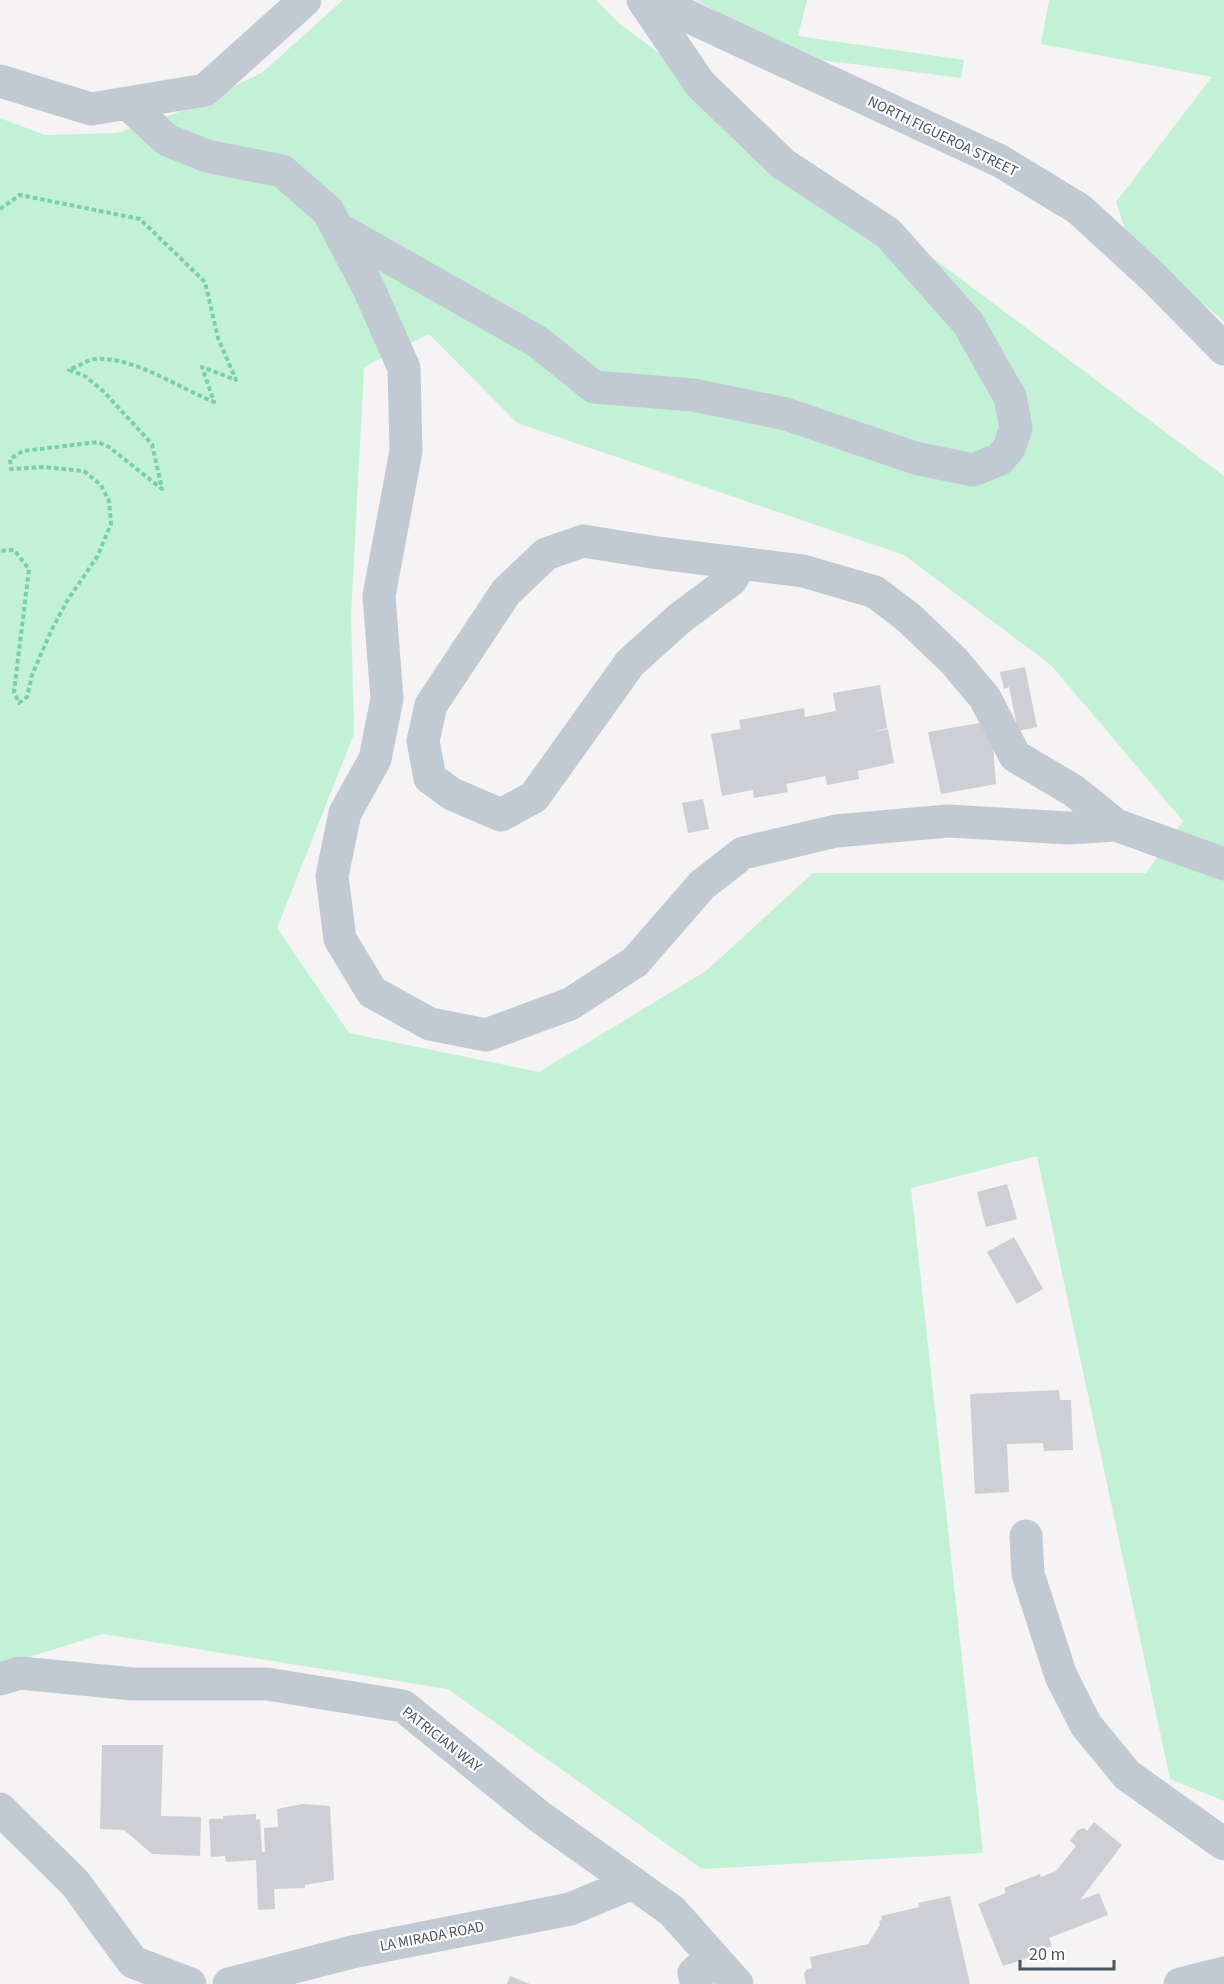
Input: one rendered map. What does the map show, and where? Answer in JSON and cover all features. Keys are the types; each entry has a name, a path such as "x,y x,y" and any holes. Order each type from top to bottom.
{"street":[{"path":"0,81 91,109 205,90 304,0"},
{"path":"337,228 538,342 594,387 693,395 786,414 915,458 973,470 1000,459 1009,448 1016,428 1010,397 968,323 888,233 783,164 700,84 643,0"},
{"name":"NORTH FIGUEROA STREET","path":"653,0 990,156 1079,209 1152,276 1224,350"},
{"path":"127,103 167,140 207,156 282,171 328,211 369,289 404,368 405,451 379,596 387,699 375,759 345,813 332,876 340,939 372,992 430,1024 486,1035 570,1004 635,962 702,885 743,853 836,831 948,821 1068,828 1116,825"},
{"path":"741,564 731,580 680,618 630,663 534,797 501,814 452,794 430,778 423,741 431,705 506,592 546,554 583,542 803,571 875,592 909,618 960,669 985,698 1015,756 1074,791 1116,825 1224,864"},
{"path":"387,699 431,705"},
{"path":"1026,1536 1028,1574 1035,1597 1061,1676 1086,1725 1127,1775 1224,1844"},
{"name":"PATRICIAN WAY","path":"0,1679 20,1673 133,1684 267,1684 403,1706 540,1817 672,1911 705,1970 737,1984"},
{"path":"0,1809 75,1883 133,1962 190,1984"},
{"name":"LA MIRADA ROAD","path":"229,1984 352,1952 570,1909 633,1883"},
{"path":"1180,1984 1224,1973"}],"path":[{"path":"0,209 20,195 140,219 205,282 218,338 236,380 202,367 214,402 132,364 94,359 69,370 85,376 104,392 152,444 162,489 109,447 98,442 22,451 10,459 11,469 44,467 84,471 101,485 109,501 111,524 97,556 67,601 52,629 32,675 27,697 19,704 14,692 29,569 14,550 0,551"}],"green space":[{"path":"343,0 596,0 620,24 1224,476 1224,1801 1170,1779 1037,1156 911,1188 983,1853 702,1869 448,1689 103,1634 0,1666 0,118 45,135 117,133 185,110 263,72","holes":["429,334 517,423 904,555 1051,665 1183,821 1146,873 813,873 706,971 539,1072 349,1033 277,928 354,734 351,614 364,367"]},
{"path":"696,0 807,0 798,36 964,60 961,78 799,57"},
{"path":"1049,0 1224,0 1224,321 1130,244 1116,202 1212,77 1041,44"}],"building":[{"path":"1025,667 1037,727 1018,731 1009,687 1004,689 1000,672"},
{"path":"880,685 887,728 873,732 888,729 894,763 858,771 859,779 827,785 825,776 786,784 788,792 754,798 753,790 722,796 711,734 741,729 739,720 804,708 805,717 836,711 833,693"},
{"path":"991,721 996,784 941,794 928,732"},
{"path":"703,799 709,829 688,833 682,803"},
{"path":"1007,1184 1017,1219 986,1227 977,1192"},
{"path":"1014,1237 1043,1289 1017,1304 987,1252"},
{"path":"1059,1390 1060,1400 1071,1400 1073,1450 1044,1451 1043,1443 1007,1444 1009,1492 975,1494 970,1394"},
{"path":"102,1745 163,1745 161,1816 201,1817 200,1856 152,1854 124,1830 100,1829"},
{"path":"303,1804 330,1806 334,1880 305,1885 305,1888 274,1889 275,1909 258,1910 256,1860 226,1862 225,1856 211,1857 209,1819 256,1814 256,1820 260,1819 262,1852 265,1852 264,1828 278,1827 277,1809"},
{"path":"1094,1822 1122,1845 1080,1900 1099,1893 1108,1915 1049,1938 1052,1946 1030,1955 1031,1957 1003,1966 978,1904 1006,1893 1004,1888 1040,1874 1041,1877 1056,1871 1076,1846 1070,1841 1078,1830 1084,1828 1087,1831"},
{"path":"950,1896 970,1984 806,1984 804,1974 807,1969 812,1968 810,1957 868,1944 880,1925 881,1916 919,1907 918,1903"},
{"path":"510,1976 530,1984 507,1984"}]}
